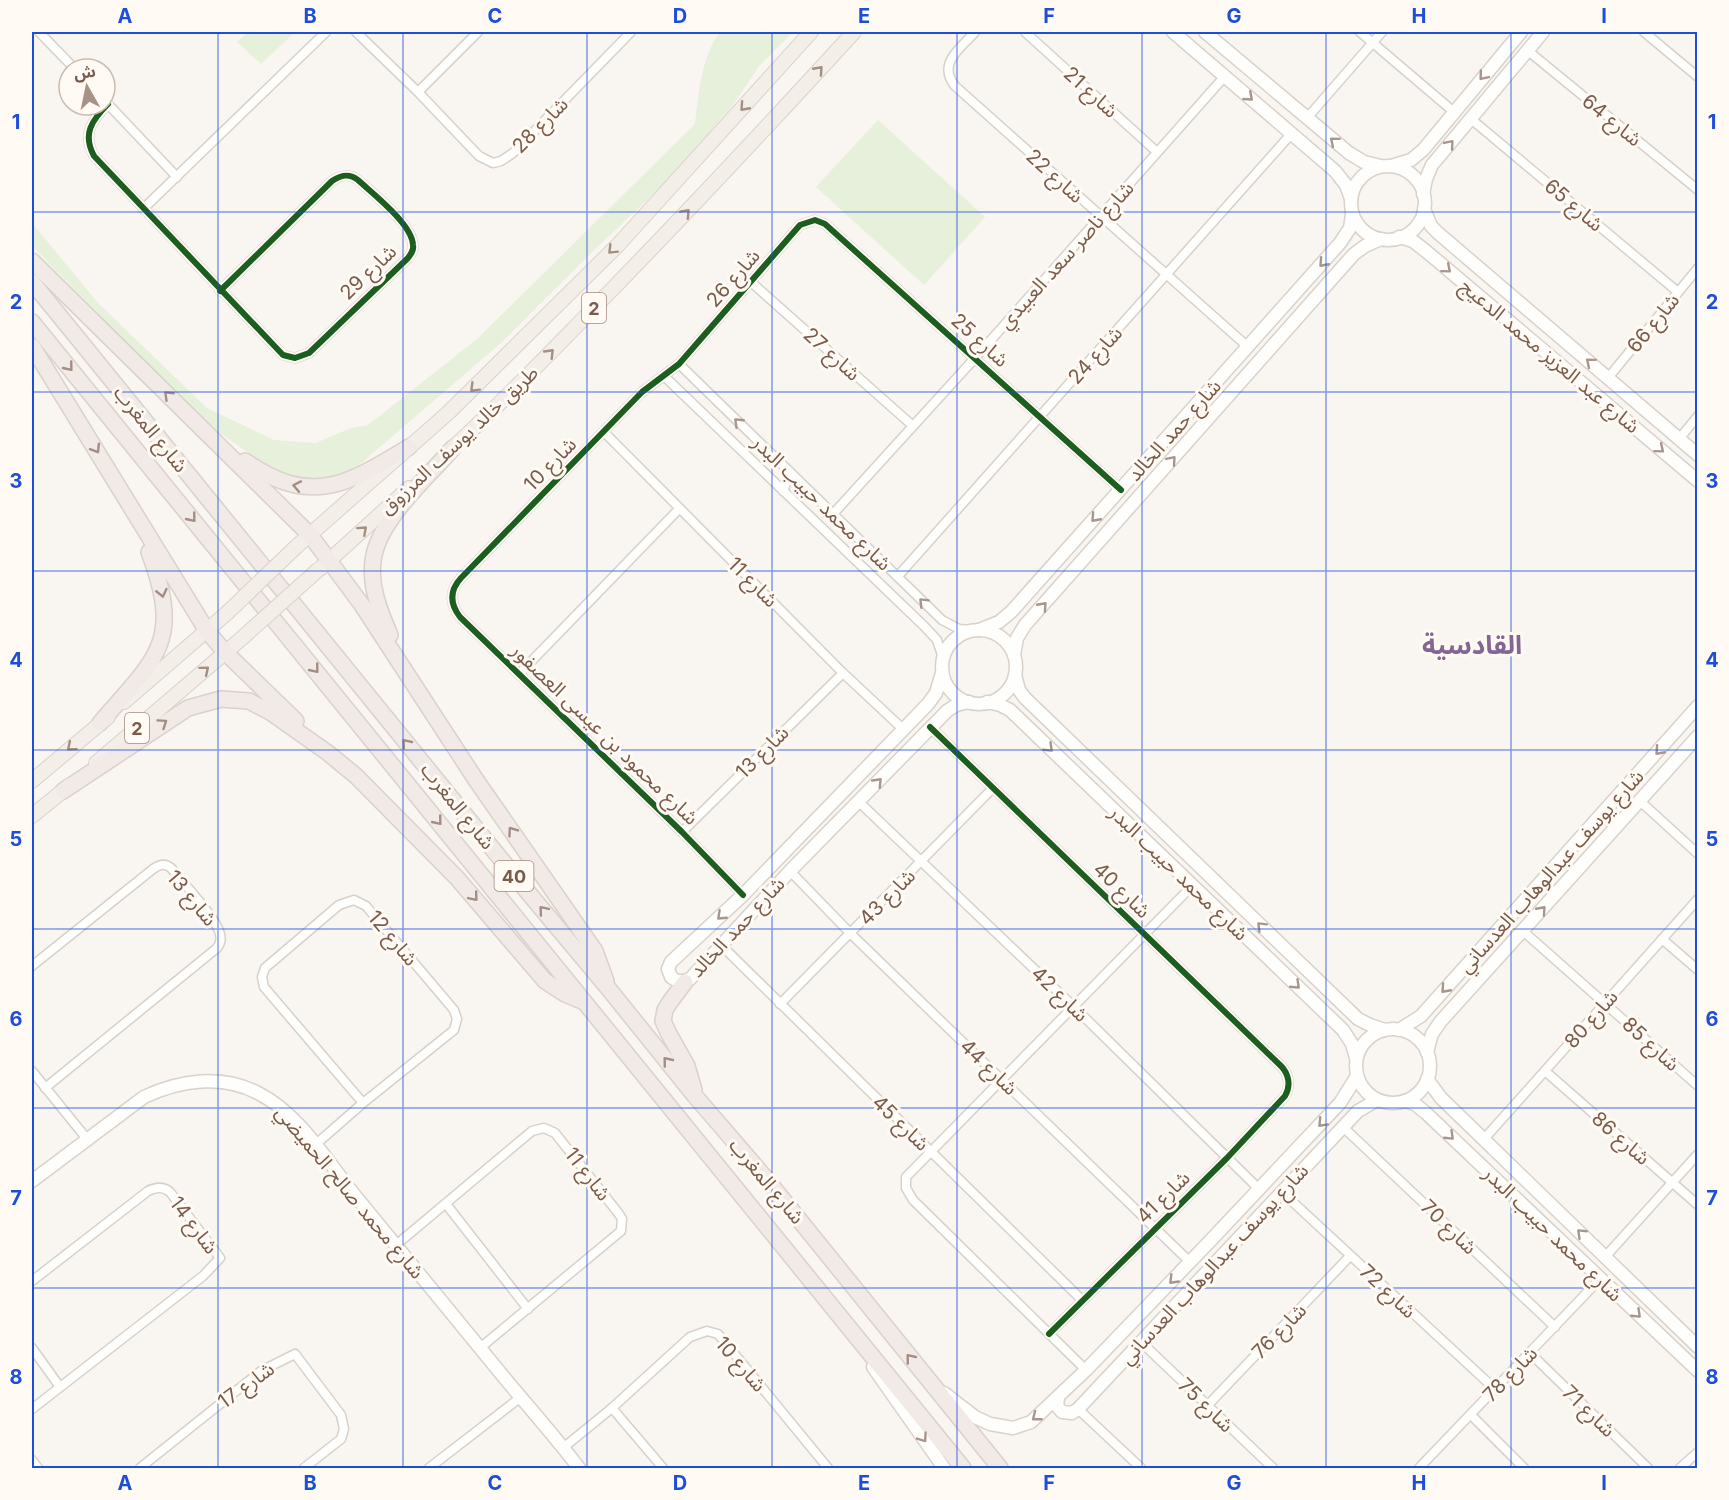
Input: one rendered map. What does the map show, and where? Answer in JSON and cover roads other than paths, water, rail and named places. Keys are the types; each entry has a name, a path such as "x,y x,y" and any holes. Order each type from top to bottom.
{"highway":[{"path":"32,261 310,535 324,565 362,605 476,780 595,951 608,988"},
{"name":"شارع المغرب","path":"32,282 511,872 694,1096 763,1175 1000,1468"},
{"name":"شارع المغرب","path":"32,322 963,1468"},
{"path":"32,346 207,631 225,652 327,753"},
{"path":"210,436 267,475 287,484 304,488 339,483 373,468 409,447"},
{"path":"410,676 389,632 375,594 374,555 394,516 453,448"},
{"path":"100,723 148,666 164,633 166,621 164,597 136,518"},
{"path":"63,791 173,716 200,703 220,699 240,699 259,705 356,776 457,878 545,981 573,999 585,1002"},
{"path":"685,982 665,1010 663,1021 687,1066 694,1096"}],"main road":[{"name":"طريق خالد يوسف المرزوق","path":"32,781 207,631 297,546 448,413 618,245 811,32"},
{"name":"طريق خالد يوسف المرزوق","path":"32,816 241,639 511,393 658,243 854,32"}],"street":[{"path":"39,32 63,57"},
{"path":"143,209 326,32"},
{"name":"شارع 28","path":"356,32 479,156 486,161 497,162 513,153 631,32"},
{"path":"418,92 478,32"},
{"name":"شارع 22","path":"975,32 950,60 947,67 955,87 1248,347"},
{"name":"شارع 21","path":"1025,32 1157,152"},
{"path":"1173,32 1339,175 1351,199 1352,214 1361,228 1381,239 1399,237 1416,226 1424,208 1423,194 1432,165 1543,32"},
{"path":"1360,32 1454,112"},
{"path":"1307,118 1382,32"},
{"path":"1351,199 1355,186 1362,176 1373,169 1407,162 1416,157 1521,32"},
{"path":"1644,32 1698,77"},
{"path":"1210,33 1355,158 1370,164 1404,170 1414,177 1423,194"},
{"name":"شارع 64","path":"1527,51 1698,190"},
{"name":"شارع ناصر سعد العبيدي","path":"833,514 1225,76"},
{"path":"117,114 177,177"},
{"name":"شارع 29","path":"95,117 88,136 90,148 97,161 143,209 220,291 279,353 291,358 309,353 408,258 413,249 413,242 403,224 358,180 344,175 332,181 220,291"},
{"name":"شارع 65","path":"1471,118 1678,292"},
{"name":"شارع 24","path":"898,576 1292,133"},
{"name":"شارع عبد العزيز محمد الدعيج","path":"1424,208 1431,226 1441,236 1698,455"},
{"name":"شارع حمد الخالد","path":"975,630 999,621 1011,612 1340,243 1350,228 1352,214"},
{"name":"شارع 25","path":"815,220 825,224 1121,490"},
{"name":"شارع 26","path":"679,364 800,225 815,220"},
{"path":"1427,252 1428,243 1433,237 1441,236"},
{"name":"شارع عبد العزيز محمد الدعيج","path":"1399,237 1413,242 1427,252 1698,481"},
{"name":"شارع حمد الخالد","path":"1014,655 1016,642 1025,625 1357,251 1381,239"},
{"name":"شارع 66","path":"1608,378 1698,268"},
{"name":"شارع 27","path":"752,282 913,426"},
{"name":"شارع 10","path":"452,594 461,578 642,392 679,364"},
{"name":"شارع محمد حبيب البدر","path":"679,364 938,616 949,625 975,630"},
{"name":"شارع محمد حبيب البدر","path":"664,376 925,627 937,640 943,658"},
{"path":"1194,407 1195,414 1200,420 1208,420"},
{"path":"1679,439 1698,416"},
{"path":"1180,424 1188,423 1194,428 1194,436"},
{"name":"شارع 11","path":"604,432 843,673 904,730"},
{"path":"770,477 780,476 783,465"},
{"path":"783,491 787,481 798,480"},
{"path":"519,674 679,509"},
{"name":"شارع محمود بن عيسى العصفور","path":"452,594 452,605 460,618 682,832 743,895"},
{"path":"1011,612 1014,624 1025,625"},
{"path":"925,627 935,626 938,616"},
{"path":"975,630 992,632 1000,636 1014,655 1015,675 1005,693 987,702 969,702 958,697 949,689 942,673 943,658 953,640 975,630"},
{"name":"شارع 13","path":"682,832 843,673"},
{"name":"شارع حمد الخالد","path":"942,673 934,696 904,730 743,895 669,964 671,977 685,982 930,727 949,709 969,702"},
{"name":"شارع محمد حبيب البدر","path":"1015,675 1019,690 1034,707 1276,941 1358,1018 1385,1030"},
{"name":"شارع محمد حبيب البدر","path":"987,702 1006,708 1020,720 1280,969 1343,1030 1352,1044 1356,1058"},
{"name":"شارع يوسف عبدالوهاب العدساني","path":"1399,1030 1421,1016 1698,706"},
{"path":"1020,720 1021,713 1026,708 1034,707"},
{"name":"شارع 40","path":"930,727 1281,1065 1288,1078"},
{"path":"1680,728 1690,729 1696,737"},
{"name":"شارع يوسف عبدالوهاب العدساني","path":"1427,1052 1434,1029 1696,737"},
{"path":"1092,789 1100,790 1107,785 1108,777"},
{"name":"شارع 43","path":"780,1004 993,788"},
{"path":"1111,808 1119,796 1127,796"},
{"path":"1640,801 1698,854"},
{"name":"شارع 42","path":"859,802 1074,1007 1259,1189"},
{"path":"820,816 824,827 832,828"},
{"path":"802,834 811,835 815,846"},
{"name":"شارع 13","path":"32,966 161,865 172,869 216,924 221,937 217,948 45,1088"},
{"name":"شارع 44","path":"790,871 851,934 1190,1262"},
{"path":"1086,1370 914,1200 906,1188 907,1175 1192,886"},
{"name":"شارع 80","path":"1484,1139 1698,899"},
{"name":"شارع 12","path":"315,1145 454,1030 457,1019 454,1010 366,906 354,900 345,902 331,912 265,968 262,977 264,987 363,1103"},
{"name":"شارع 85","path":"1523,931 1698,1086"},
{"path":"1662,939 1698,970"},
{"path":"1262,953 1269,953 1275,948 1276,941"},
{"name":"شارع 45","path":"721,945 1082,1300"},
{"path":"1280,969 1282,963 1293,956"},
{"path":"1421,1016 1423,1027 1434,1029"},
{"path":"1343,1030 1354,1029 1358,1018"},
{"path":"1385,1030 1399,1030 1416,1037 1427,1052 1430,1068 1427,1079 1416,1095 1405,1101 1391,1103 1377,1100 1362,1088 1357,1076 1356,1058 1366,1040 1385,1030"},
{"path":"32,1071 87,1139"},
{"name":"شارع 86","path":"1545,1071 1698,1205"},
{"name":"شارع يوسف عبدالوهاب العدساني","path":"930,1382 975,1417 990,1424 1006,1428 1019,1427 1031,1422 1086,1370 1232,1218 1340,1103 1357,1076"},
{"name":"شارع 41","path":"1049,1334 1227,1158 1285,1096 1289,1088 1288,1078"},
{"name":"شارع محمد حبيب البدر","path":"1427,1079 1438,1095 1698,1349"},
{"name":"شارع محمد صالح الحميضي","path":"32,1180 144,1096 173,1085 214,1081 245,1087 273,1101 315,1145 579,1468"},
{"name":"شارع يوسف عبدالوهاب العدساني","path":"1078,1409 1343,1127 1364,1106 1377,1100"},
{"name":"شارع محمد حبيب البدر","path":"1405,1101 1422,1109 1693,1367"},
{"name":"شارع 70","path":"1343,1127 1554,1327"},
{"name":"شارع 11","path":"396,1245 532,1131 544,1128 555,1133 619,1214 622,1227 616,1236 480,1348"},
{"path":"1605,1257 1698,1154"},
{"name":"شارع 14","path":"32,1281 148,1191 156,1188 164,1188 170,1192 220,1258 203,1276 32,1409"},
{"path":"1518,1201 1527,1202 1534,1197 1536,1189"},
{"name":"شارع 72","path":"1282,1192 1496,1390"},
{"path":"446,1204 528,1309"},
{"path":"1540,1221 1541,1214 1552,1205"},
{"path":"1232,1218 1230,1221 1232,1229 1243,1233"},
{"path":"1211,1240 1215,1238 1223,1240 1227,1251"},
{"name":"شارع 76","path":"1207,1406 1350,1256"},
{"name":"شارع 78","path":"1419,1468 1496,1390 1599,1279"},
{"path":"829,1305 944,1468"},
{"name":"شارع 10","path":"564,1448 690,1337 704,1331 718,1334 828,1468"},
{"path":"1669,1344 1679,1339 1682,1333"},
{"name":"شارع 75","path":"1140,1341 1273,1468"},
{"path":"32,1348 60,1387"},
{"path":"1693,1367 1690,1356 1698,1349"},
{"name":"شارع 71","path":"1530,1353 1648,1468"},
{"name":"شارع 17","path":"140,1468 261,1371 295,1354 338,1410 344,1424 341,1439 304,1468"},
{"path":"429,1468 521,1397"},
{"path":"1058,1398 1057,1406 1062,1412 1072,1413 1078,1409 1141,1468"},
{"path":"612,1408 663,1468"},
{"path":"1471,1415 1524,1468"},
{"path":"1680,1468 1698,1452"},
{"path":"32,1460 38,1468"}],"district":[{"name":"القادسية","path":"1472,644"}]}
